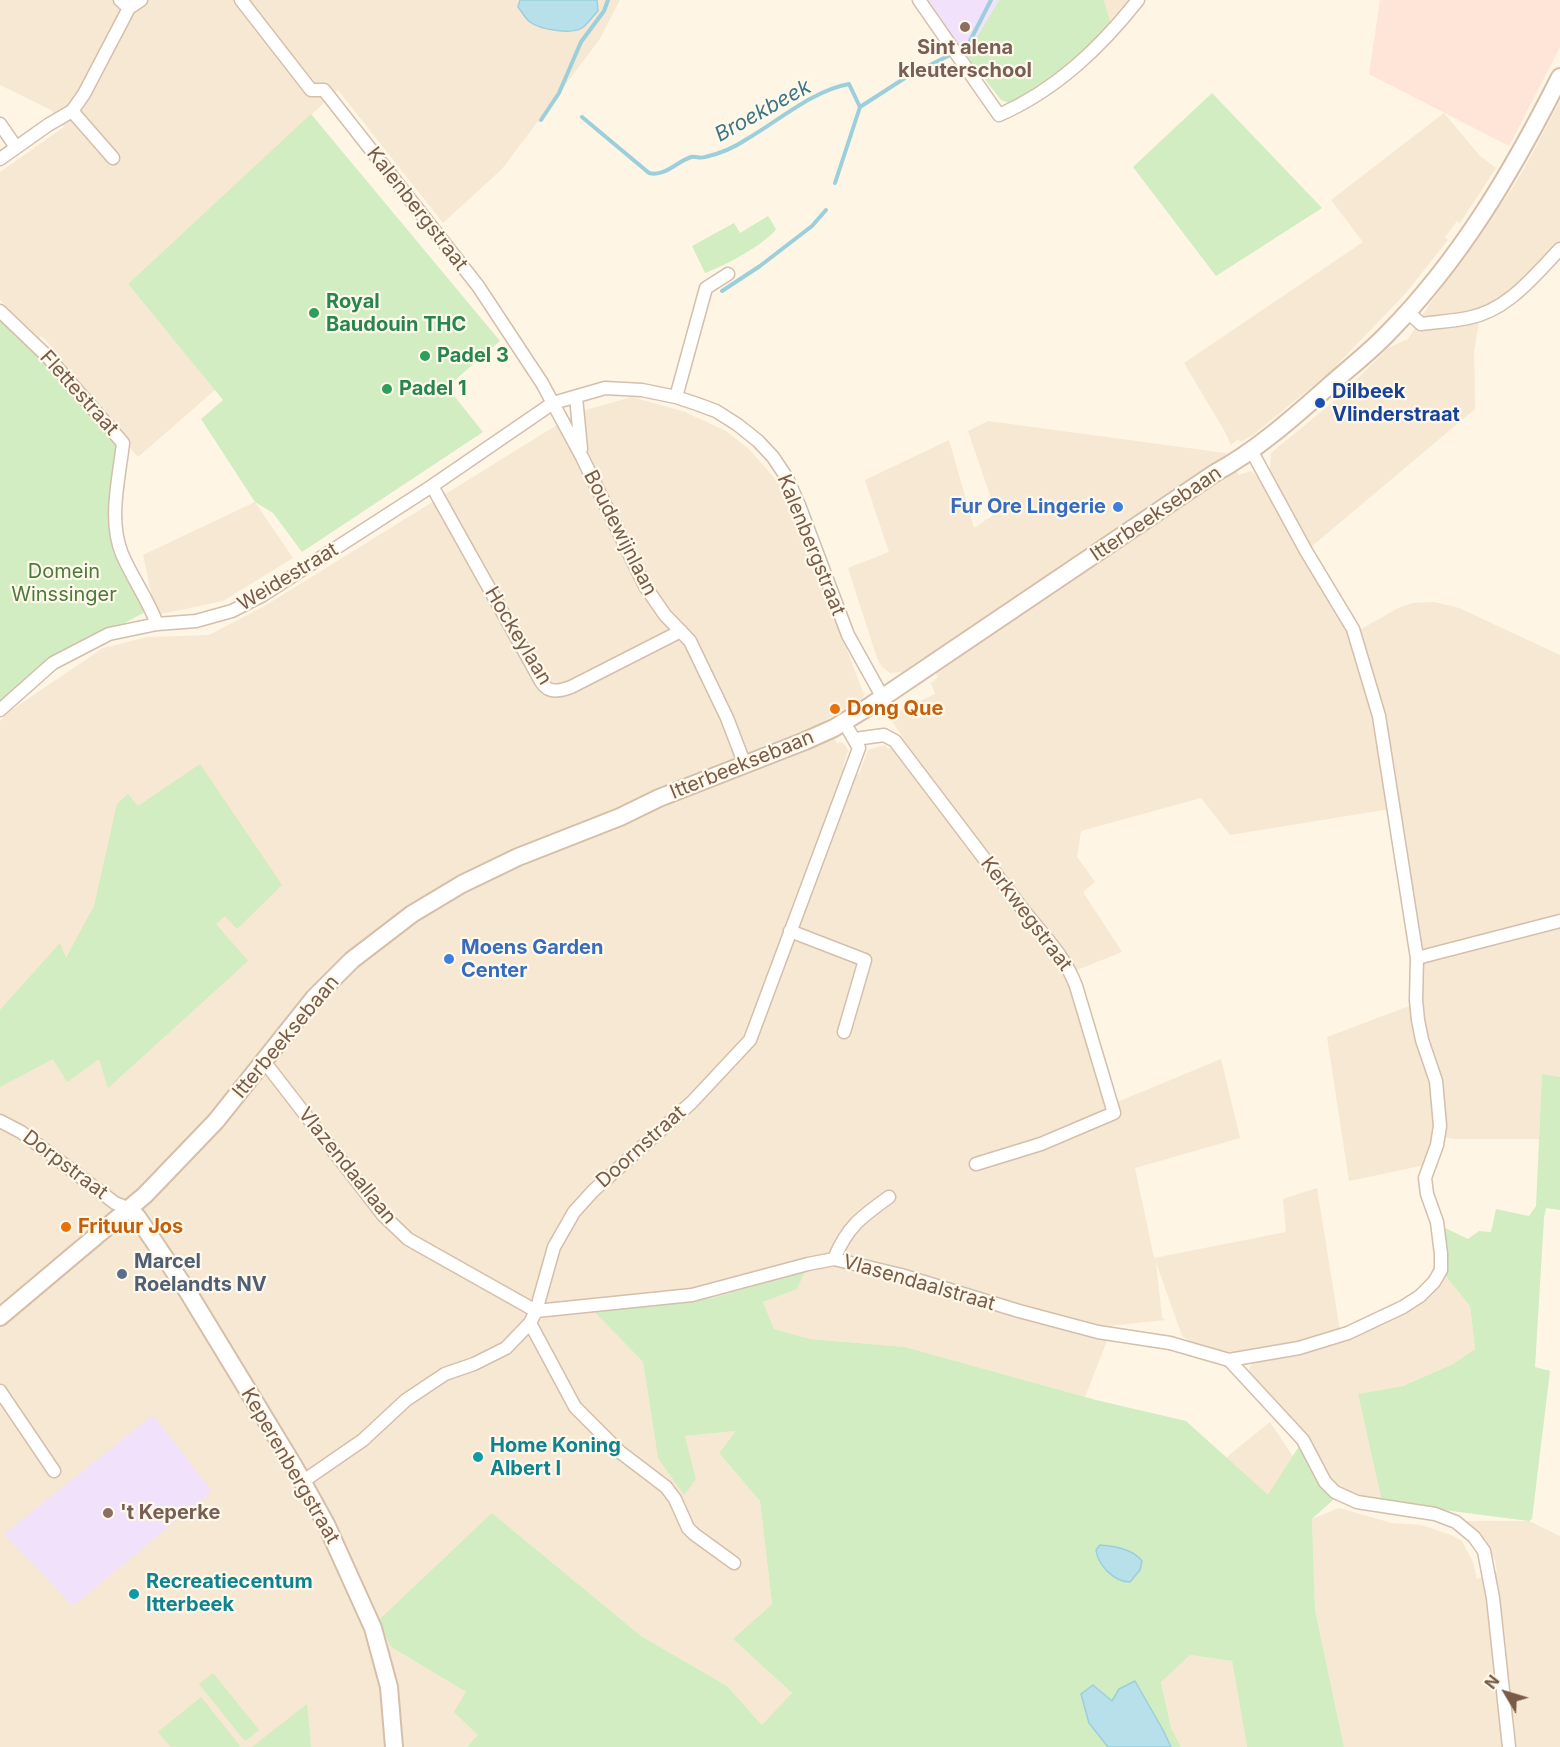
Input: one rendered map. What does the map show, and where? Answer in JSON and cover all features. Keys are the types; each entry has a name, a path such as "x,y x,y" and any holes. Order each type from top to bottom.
{"main road":[{"name":"Itterbeeksebaan","path":"0,1317 80,1248 130,1209 216,1121 314,998 352,960 411,914 462,884 518,857 620,817 659,798 805,741 844,722 1251,450 1304,408 1386,335 1440,274 1487,210 1513,167 1559,79"},
{"name":"Keperenbergstraat","path":"130,1209 188,1292 326,1524 373,1628 389,1687 394,1747"}],"street":[{"path":"0,159 72,111 80,102 124,4 141,0"},
{"name":"Kalenbergstraat","path":"241,0 311,90 324,90 478,286 543,384 553,404 605,388 642,390 697,404 725,417 758,441 779,466 799,505 848,634 883,698"},
{"path":"919,0 999,115 1027,103 1068,74 1101,43 1138,0"},
{"path":"72,111 113,158"},
{"path":"0,124 16,147"},
{"path":"1408,312 1422,324 1469,318 1496,308 1521,289 1560,249"},
{"path":"676,397 706,288 728,274"},
{"name":"Flettestraat","path":"0,311 48,357 123,443 114,525 122,553 157,624"},
{"name":"Boudewijnlaan","path":"576,397 582,457"},
{"name":"Boudewijnlaan","path":"553,404 582,457 645,586 665,615 690,641 718,699 745,765"},
{"name":"Weidestraat","path":"2,707 53,663 109,634 157,624 196,621 232,611 263,595 432,486 553,404"},
{"path":"1235,1359 1299,1348 1348,1334 1381,1319 1420,1296 1434,1282 1441,1270 1437,1222 1425,1178 1437,1145 1440,1126 1439,1099 1418,1020 1417,958 1379,716 1353,629 1306,551 1251,450"},
{"name":"Hockeylaan","path":"432,486 544,686 550,692 560,692 571,687 681,631"},
{"path":"844,722 855,739"},
{"name":"Kerkwegstraat","path":"855,739 884,735 895,741 1029,918 1055,947 1070,970 1076,986 1114,1113 1041,1144 976,1164"},
{"name":"Doornstraat","path":"302,1482 363,1440 406,1401 446,1374 474,1364 506,1348 533,1317 554,1247 574,1212 593,1191 693,1102 750,1040 859,748 855,739"},
{"path":"1417,958 1560,921"},
{"path":"790,931 865,960 844,1032"},
{"name":"Vlazendaallaan","path":"263,1060 383,1215 408,1239 533,1317"},
{"name":"Dorpstraat","path":"0,1121 21,1132 115,1203 130,1209"},
{"path":"834,1260 839,1246 854,1224 889,1197"},
{"name":"Vlasendaalstraat","path":"533,1317 692,1295 808,1264 834,1260 902,1275 1019,1311 1098,1332 1170,1343 1235,1359"},
{"path":"533,1317 575,1407 620,1452 666,1487 675,1499 688,1528 694,1534 734,1563"},
{"path":"1235,1359 1303,1440 1325,1482 1335,1492 1357,1502 1435,1514 1456,1522 1484,1551 1493,1598 1509,1747"},
{"path":"0,1391 54,1471"}],"shaded area":[{"path":"0,0 620,0 599,40 502,169 443,223 338,90 128,284 215,390 138,457 68,375 52,353 55,350 41,336 39,338 0,300 0,172 64,127 51,110 0,85"},
{"name":"Sint alena kleuterschool","path":"928,0 999,0 966,55"},
{"path":"1104,0 1131,0 1111,24"},
{"path":"1380,0 1560,0 1560,47 1509,146 1369,74"},
{"path":"1560,101 1560,243 1526,279 1480,315 1474,351 1475,409 1311,547 1358,631 1398,608 1413,603 1434,602 1459,608 1560,655 1560,1077 1542,1075 1539,1139 1442,1137 1425,1165 1349,1181 1327,1037 1412,1005 1413,958 1390,809 1230,835 1201,798 1081,831 1077,857 1095,882 1083,892 1122,952 1077,970 1115,1103 1221,1059 1240,1138 1135,1168 1154,1258 1286,1232 1283,1199 1317,1188 1340,1331 1401,1303 1444,1274 1470,1306 1475,1349 1453,1364 1403,1386 1358,1394 1382,1502 1335,1492 1303,1434 1248,1372 1253,1361 1194,1344 1182,1336 1156,1262 1162,1317 1165,1320 1099,1327 1061,1316 1108,1338 1085,1397 905,1347 810,1339 774,1329 763,1302 796,1289 804,1272 713,1298 596,1312 643,1362 658,1458 696,1479 685,1436 736,1431 719,1453 760,1501 772,1604 733,1639 792,1693 763,1726 727,1686 641,1636 492,1513 391,1647 466,1692 479,1735 467,1747 0,1747 0,721 7,713 103,648 147,637 209,635 266,605 578,412 632,397 685,412 726,431 750,450 782,487 796,515 864,695 863,698 824,721 837,743 841,742 848,750 843,767 859,774 868,750 885,745 888,749 903,738 892,721 893,714 935,694 931,683 938,677 924,657 902,672 890,673 881,666 877,658 848,568 889,552 865,480 949,440 974,528 996,513 968,431 988,421 1225,453 1239,475 1251,471 1261,483 1273,478 1270,471 1271,453 1340,396 1388,348 1408,339 1429,305 1507,196"},
{"path":"1444,113 1480,156 1496,168 1460,223 1457,221 1445,237 1448,240 1405,294 1330,372 1253,435 1240,442 1238,439 1231,445 1184,363 1363,242 1331,200"},
{"path":"255,502 293,558 223,601 156,615 143,555"},
{"name":"'t Keperke","path":"153,1415 212,1491 73,1606 4,1534"},
{"path":"1270,1422 1302,1470 1277,1520 1186,1490"},
{"path":"1339,1508 1392,1523 1422,1525 1451,1535 1462,1541 1473,1562 1477,1579 1497,1572 1495,1560 1481,1535 1465,1521 1529,1521 1560,1536 1560,1747 1344,1747 1315,1610 1312,1519"},
{"path":"1190,1655 1232,1661 1247,1747 1181,1747 1171,1728 1161,1681"}],"green space":[{"path":"999,0 1104,0 1111,24 1066,69 1022,98 1009,103 1001,100 966,55"},
{"path":"1212,93 1322,208 1216,276 1133,167"},
{"name":"Royal Baudouin THC","path":"311,114 500,341 447,387 483,432 302,552 273,513 255,502 201,419 223,400 128,284"},
{"path":"768,216 776,229 771,235 743,254 705,273 692,246 734,223 740,233"},
{"name":"Domein Winssinger","path":"0,317 44,359 118,443 110,532 147,611 47,665 0,703"},
{"path":"200,764 282,885 237,929 225,916 216,924 248,961 108,1088 99,1059 67,1082 53,1059 0,1087 0,1010 60,943 66,958 94,906 117,804 128,794 138,806"},
{"path":"1542,1074 1560,1077 1560,1210 1546,1208 1544,1218 1535,1367 1550,1371 1532,1519 1529,1521 1382,1502 1358,1394 1403,1386 1453,1364 1475,1349 1470,1306 1444,1274 1441,1226 1468,1239 1479,1231 1491,1232 1496,1209 1529,1216 1536,1206"},
{"path":"805,1271 797,1289 763,1302 774,1329 810,1339 905,1347 1096,1400 1186,1421 1268,1495 1303,1440 1335,1492 1334,1499 1312,1519 1315,1610 1344,1747 1247,1747 1232,1661 1190,1655 1161,1682 1171,1728 1181,1747 1171,1747 1135,1681 1112,1701 1094,1685 1089,1723 1108,1747 467,1747 478,1735 454,1712 466,1692 391,1647 379,1620 492,1513 641,1636 727,1686 762,1725 792,1693 733,1639 772,1604 760,1501 719,1453 736,1431 685,1436 696,1479 684,1495 658,1458 643,1362 595,1312 713,1298"},
{"path":"213,1673 259,1730 245,1741 199,1684"},
{"path":"201,1697 239,1747 171,1747 158,1732"},
{"path":"307,1704 311,1747 252,1747"}],"water":[{"path":"520,0 597,0 598,11 582,28 570,31 555,30 530,22 518,7"},
{"path":"1100,1545 1129,1551 1142,1561 1140,1570 1130,1582 1118,1579 1103,1567 1096,1550"},
{"path":"1135,1681 1171,1747 1108,1747 1089,1723 1081,1694 1093,1685 1112,1701 1119,1689"}],"waterway":[{"name":"Broekbeek","path":"541,120 559,93 581,42 604,11 608,0"},
{"name":"Broekbeek","path":"964,45 969,43 991,0"},
{"name":"Broekbeek","path":"835,183 860,107 908,76 948,56"},
{"name":"Broekbeek","path":"582,117 649,173 655,174 691,157 703,158 732,147 796,107 836,87 849,84 860,107"},
{"name":"Broekbeek","path":"722,291 760,266 812,226 826,210"}],"place":[{"name":"Sint alena kleuterschool","path":"965,27"},
{"name":"Royal Baudouin THC","path":"314,313"},
{"name":"Padel 3","path":"425,356"},
{"name":"Padel 1","path":"387,389"},
{"name":"Dilbeek Vlinderstraat","path":"1320,403"},
{"name":"Fur Ore Lingerie","path":"1118,507"},
{"name":"Dong Que","path":"835,709"},
{"name":"Moens Garden Center","path":"449,959"},
{"name":"Frituur Jos","path":"66,1227"},
{"name":"Marcel Roelandts NV","path":"122,1274"},
{"name":"Home Koning Albert I","path":"478,1457"},
{"name":"'t Keperke","path":"108,1513"},
{"name":"Recreatiecentum Itterbeek","path":"134,1594"}]}
